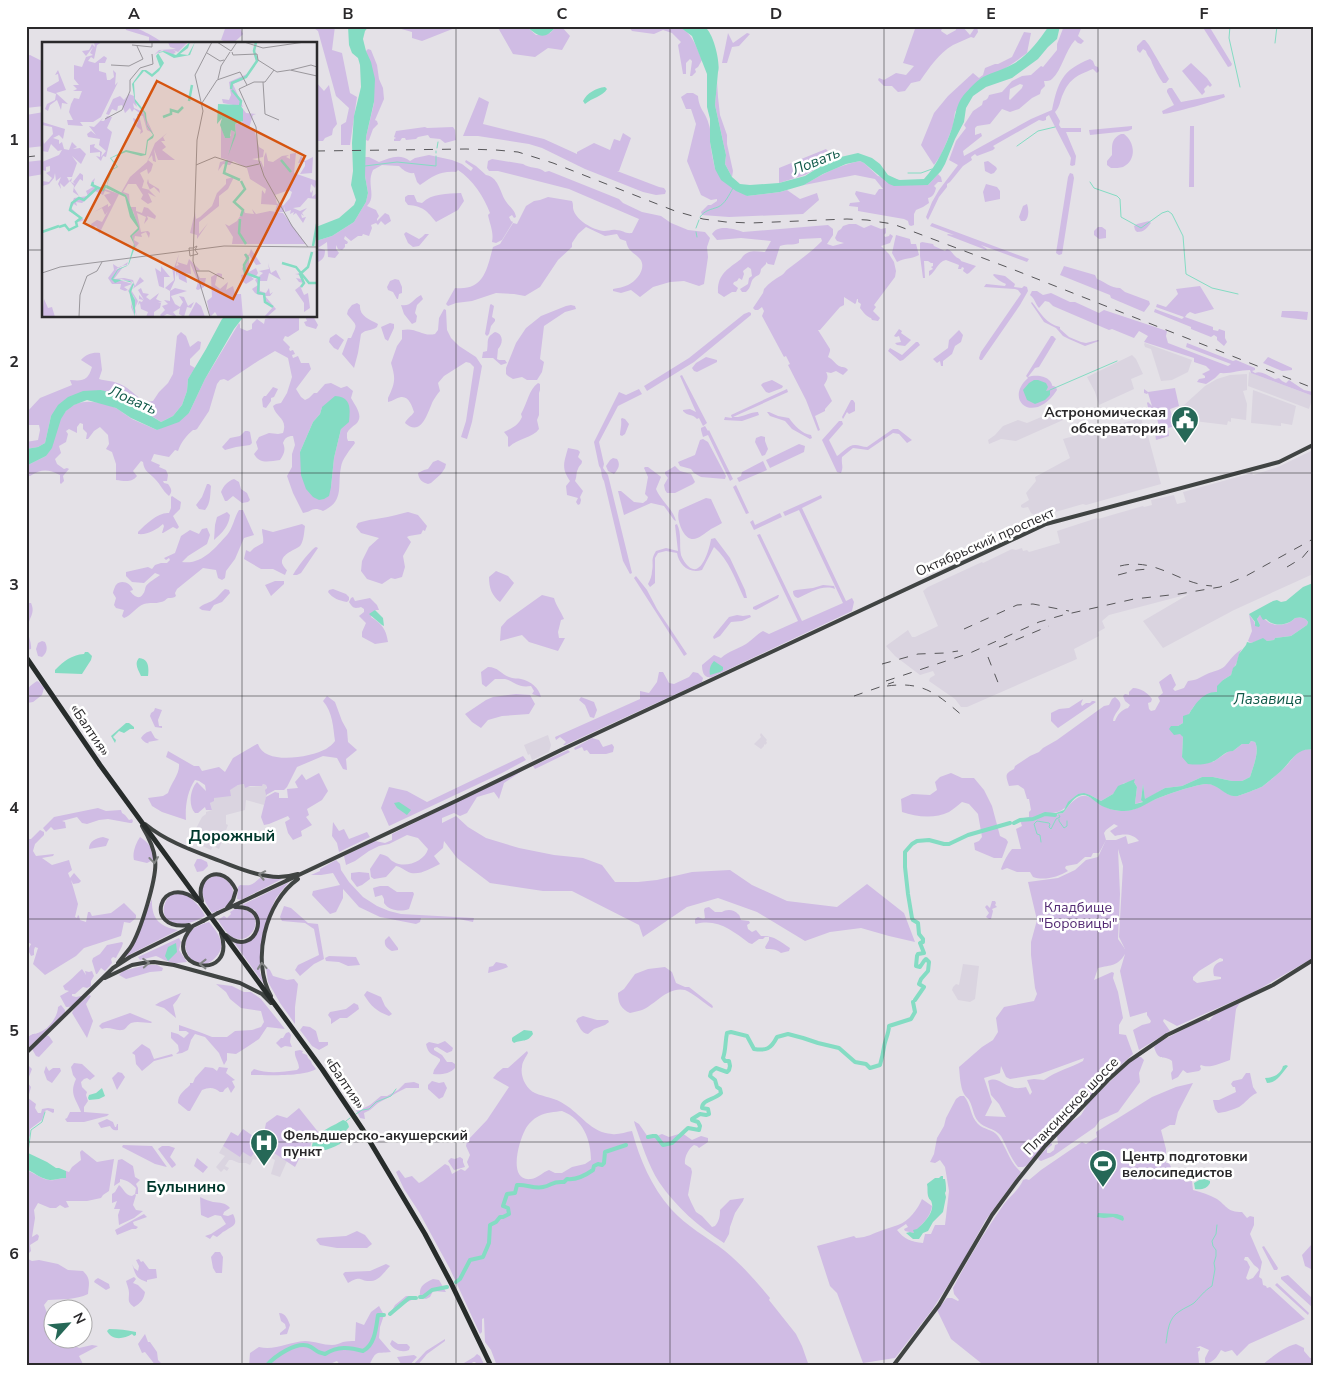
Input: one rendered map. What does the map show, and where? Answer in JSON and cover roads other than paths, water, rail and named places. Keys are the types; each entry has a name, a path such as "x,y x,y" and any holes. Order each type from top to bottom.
{"highway":[{"name":"«Балтия»","path":"26,657 100,765 348,1107 430,1242 491,1366"}],"main road":[{"name":"Октябрьский проспект","path":"309,871 582,740 1046,524 1279,462 1313,445"},
{"path":"136,815 163,837 252,873 281,877 309,871"},
{"path":"26,1053 113,968 130,947 139,929 154,882 156,861 149,838 136,815"},
{"path":"113,968 130,956 309,871"},
{"path":"280,1011 268,990 262,967 262,953 266,930 273,908 280,895 295,880 309,871"},
{"path":"203,906 200,898 202,885 208,877 219,874 229,879 236,890 233,900 221,912"},
{"path":"194,925 179,927 169,924 161,913 162,902 170,894 180,892 188,894 203,906"},
{"path":"220,930 230,939 236,941 247,941 255,935 259,924 254,912 249,908 231,908"},
{"path":"194,925 186,936 184,950 190,960 201,966 213,964 221,956 224,946 220,930"},
{"name":"Плаксинское шоссе","path":"893,1366 939,1305 988,1221 1017,1181 1058,1132 1108,1080 1129,1061 1167,1035 1273,985 1313,960"},
{"path":"101,980 132,965 154,962 174,965 228,978 240,983 262,994 280,1011"}],"water":[{"name":"Ловать","path":"700,25 710,33 719,68 715,105 726,155 725,164 732,177 740,184 750,185 779,183 805,176 832,159 858,153 872,158 880,164 888,175 899,180 924,179 933,168 944,148 963,96 983,77 1015,63 1025,55 1049,26 1060,26 1057,39 1038,59 1012,78 986,87 973,96 966,108 964,122 945,164 928,185 894,186 860,161 846,164 804,185 780,192 747,196 736,191 721,180 715,169 710,142 710,119 707,107 707,74 692,36 676,26"},
{"path":"348,26 369,26 365,31 363,39 375,79 374,102 366,137 365,176 368,193 366,202 354,222 332,236 318,240 318,226 339,218 354,205 356,200 351,185 353,171 352,143 354,116 361,87 358,58 352,53 349,45"},
{"path":"526,26 557,26 549,34 542,36"},
{"path":"605,87 607,89 603,93 585,104 583,101 589,93"},
{"name":"Ловать","path":"242,318 205,379 189,413 179,422 157,430 131,418 116,408 87,400 74,405 66,411 61,419 52,448 46,456 26,466 26,449 38,447 45,443 51,416 58,405 68,397 83,391 101,390 115,394 161,422 173,416 182,405 187,391 188,379 222,319"},
{"path":"1034,380 1046,383 1048,387 1046,391 1050,390 1050,395 1045,400 1035,404 1027,400 1023,390"},
{"path":"335,396 341,397 349,404 349,422 341,429 334,458 329,496 319,500 313,497 306,489 301,475 300,452 322,407"},
{"name":"Лазавица","path":"1313,583 1313,750 1299,752 1263,786 1238,796 1229,795 1215,786 1202,784 1166,795 1137,809 1124,811 1104,807 1088,796 1082,795 1074,799 1063,813 1051,815 1051,813 1064,810 1068,802 1078,794 1084,793 1101,801 1113,794 1118,786 1135,779 1134,782 1137,787 1135,804 1143,802 1141,800 1143,784 1145,799 1165,788 1182,786 1202,777 1242,781 1250,777 1257,750 1255,742 1251,741 1249,744 1242,744 1233,751 1227,752 1209,763 1188,764 1182,757 1183,737 1180,734 1174,735 1169,729 1171,726 1178,726 1183,723 1183,716 1189,714 1197,702 1204,696 1217,692 1217,686 1231,675 1239,654 1247,642 1251,643 1263,638 1267,641 1291,636 1307,625 1308,622 1302,618 1295,618 1285,624 1276,624 1266,619 1263,620 1260,615 1257,619 1259,627 1255,626 1255,622 1249,614 1273,601 1286,601 1303,587"},
{"path":"375,610 383,618 384,626 369,614"},
{"path":"85,652 92,656 82,674 55,673 55,670 65,661"},
{"path":"139,658 147,662 148,676 141,676 137,664"},
{"path":"714,661 723,667 723,670 710,675 710,668"},
{"path":"126,723 129,723 134,729 124,733 119,731 113,737 116,740 115,743 111,736"},
{"path":"399,802 411,810 407,815 397,808 394,803"},
{"path":"176,943 177,952 168,961 165,956 168,947"},
{"path":"524,1030 532,1031 533,1034 527,1040 514,1043 512,1038"},
{"path":"1286,1065 1288,1066 1279,1077 1271,1083 1267,1083 1265,1078 1276,1075"},
{"path":"102,1088 105,1096 89,1100 89,1095 96,1093"},
{"path":"343,1120 347,1122 349,1127 344,1133 340,1144 330,1149 315,1150 312,1148 315,1138 319,1134"},
{"path":"26,1152 56,1168 66,1171 66,1178 47,1179 26,1169"},
{"path":"941,1176 945,1179 946,1185 943,1212 933,1222 928,1231 923,1233 919,1239 913,1239 906,1233 914,1233 913,1230 917,1229 928,1218 931,1211 932,1204 928,1196 927,1184"},
{"path":"1201,1179 1210,1181 1210,1183 1204,1189 1195,1189 1194,1183"},
{"path":"1098,1213 1117,1214 1123,1216 1124,1219 1123,1221 1113,1217 1097,1217"},
{"path":"109,1329 136,1332 136,1335 132,1334 122,1338 115,1338 107,1331"}],"waterway":[{"path":"1230,26 1229,38 1240,87"},
{"path":"1275,43 1277,26"},
{"path":"1017,146 1038,131 1055,127"},
{"path":"437,148 438,142"},
{"path":"365,166 397,162 436,166 436,156"},
{"path":"908,173 921,173 932,169"},
{"path":"1090,182 1094,188 1117,196 1120,199 1121,217 1141,228 1162,213 1168,211 1172,214 1183,236 1186,274 1212,288 1238,294"},
{"path":"700,217 723,204 733,188"},
{"path":"696,228 699,220"},
{"path":"696,232 697,237"},
{"path":"1050,390 1117,361"},
{"name":"Лазавица","path":"1014,823 1045,814 1055,815"},
{"path":"1041,842 1040,835 1037,834 1034,824 1037,821 1049,823 1051,829 1056,819 1060,817 1059,815"},
{"path":"1059,819 1064,828 1067,826 1067,821"},
{"name":"Лазавица","path":"915,1000 924,987 919,984 928,971 929,962 926,959 920,967 916,966 918,954 924,953 920,943 923,942 923,939 919,934 918,923 912,918 905,867 905,852 917,841 929,840 949,844 968,835 1010,823"},
{"name":"Лазавица","path":"648,1137 656,1136 663,1145 672,1143 688,1128 699,1130 698,1122 692,1119 700,1114 709,1114 708,1109 702,1108 704,1103 721,1093 715,1080 710,1076 711,1072 716,1068 727,1072 729,1070 729,1061 725,1061 723,1058 727,1033 731,1032 747,1036 754,1049 762,1050 770,1047 777,1037 788,1034 839,1048 855,1062 866,1064 870,1068 880,1065 889,1026 911,1019 915,1012 913,1002"},
{"path":"356,1114 362,1110 369,1109 376,1102 391,1096 396,1089"},
{"path":"28,1152 31,1130 42,1122 45,1112"},
{"path":"346,1121 350,1118"},
{"name":"Лазавица","path":"456,1282 460,1279 470,1260 483,1257 489,1243 490,1225 500,1217 509,1214 508,1208 503,1206 507,1194 515,1193 517,1185 540,1187 581,1177 593,1170 594,1166 604,1163 605,1152 626,1145"},
{"path":"1166,1343 1169,1325 1173,1317 1194,1303 1212,1286 1216,1256 1216,1250 1212,1241 1216,1234 1217,1225"},
{"name":"Лазавица","path":"420,1297 423,1297 432,1290 447,1287"},
{"name":"Лазавица","path":"390,1314 409,1298 416,1298"},
{"name":"Лазавица","path":"266,1366 280,1354 300,1345 306,1345 325,1354 344,1348 363,1351 370,1345 376,1331 378,1315 384,1315"}],"railway":[{"path":"318,151 466,149 518,152 553,163 675,211 703,219 751,223 847,219 893,224 1313,388"},
{"path":"26,157 42,155"},
{"path":"886,681 970,653 1039,622 1063,615 1134,599 1220,587 1246,576 1313,539"},
{"path":"1287,567 1302,558 1313,545"},
{"path":"1120,566 1145,565 1188,581 1212,586"},
{"path":"1118,575 1148,569"},
{"path":"964,629 1017,605 1033,604 1069,611"},
{"path":"999,647 1049,626"},
{"path":"882,664 918,654 958,651"},
{"path":"988,657 999,685"},
{"path":"854,696 894,682"},
{"path":"887,686 911,686 929,691 964,717"}],"place":[{"name":"Aстрономическая обсерватория","path":"1185,444"},
{"name":"Фельдшерско-акушерский пункт","path":"264,1167"},
{"name":"Центр подготовки велосипедистов","path":"1103,1188"}],"district":[{"name":"Дорожный","path":"232,836"},
{"name":"Булынино","path":"186,1187"}],"park label":[{"name":"Кладбище \"Боровицы\"","path":"1078,916"}]}
